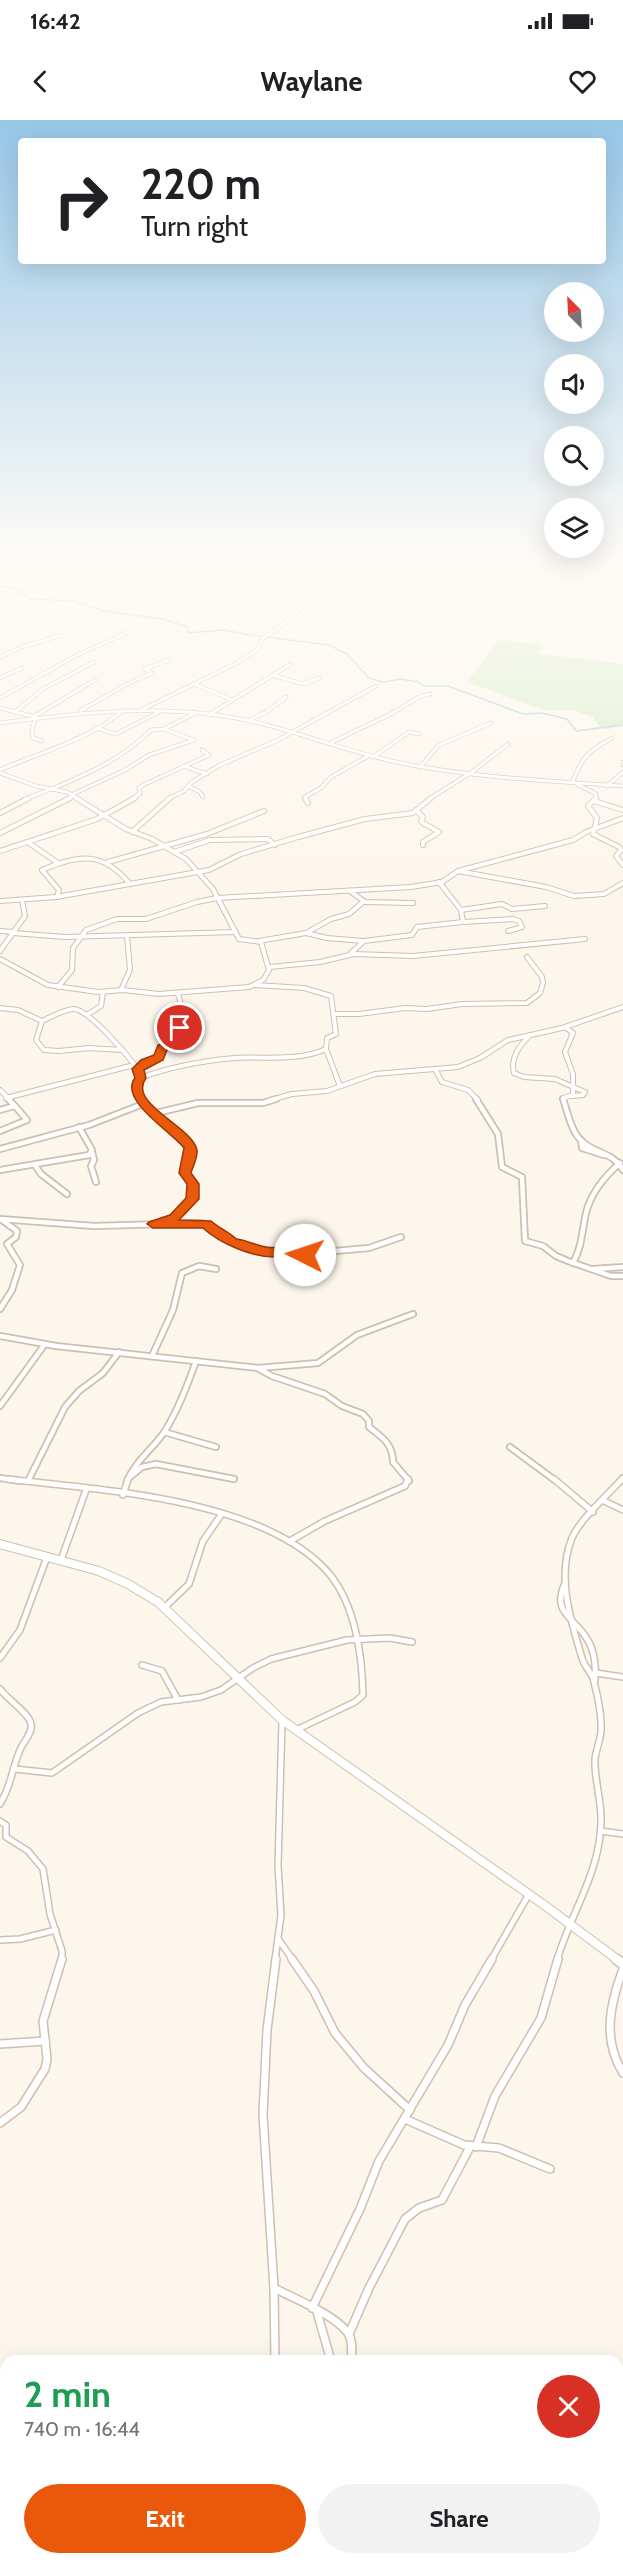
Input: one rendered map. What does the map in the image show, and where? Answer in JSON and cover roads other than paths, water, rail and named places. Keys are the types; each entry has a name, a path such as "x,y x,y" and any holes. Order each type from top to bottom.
{"street":[{"path":"0,698 43,674"},
{"path":"15,712 43,690 72,674"},
{"path":"78,712 149,674"},
{"path":"141,710 215,674"},
{"path":"210,714 272,675 300,684 319,678"},
{"path":"209,677 206,685 209,689"},
{"path":"0,708 34,718 95,680"},
{"path":"194,684 232,700"},
{"path":"132,832 166,800 220,765 268,745 376,686"},
{"path":"332,742 389,715 420,696 430,694"},
{"path":"248,721 268,711 286,697"},
{"path":"95,728 116,734 162,710"},
{"path":"0,723 78,712 162,710 210,714 332,742 368,756 420,767 470,774 623,786"},
{"path":"0,771 95,728 117,717 122,711"},
{"path":"0,813 14,804 105,766 134,747 151,730 164,729 195,713"},
{"path":"34,718 33,738 42,741"},
{"path":"1,728 6,723"},
{"path":"420,767 439,745 491,723"},
{"path":"0,833 125,770 149,755 195,740 164,729"},
{"path":"373,757 409,732 419,734"},
{"path":"573,783 579,765 589,751 612,738"},
{"path":"0,901 56,897 212,869 241,854 366,819 410,813 470,774 508,744"},
{"path":"0,851 104,817 134,800 139,795 139,788 143,785 209,755 202,750"},
{"path":"308,803 305,796 321,788 331,777 368,756"},
{"path":"183,766 207,774"},
{"path":"0,771 72,796 104,817 163,846 190,863 206,881 241,940 260,941 306,933 331,919 349,914 364,901"},
{"path":"607,786 623,772"},
{"path":"573,783 597,796 588,806 597,816 593,835 616,845 622,851 616,856 623,865"},
{"path":"188,786 200,792 203,797"},
{"path":"594,801 623,810"},
{"path":"416,810 423,817 422,822 439,831 423,842 423,845"},
{"path":"108,862 207,834 264,811"},
{"path":"58,987 72,970 74,948 86,930 113,920 146,919 197,902 217,898 411,887 439,882 458,871 573,840 623,818"},
{"path":"174,852 210,840 268,839 275,845"},
{"path":"29,843 58,863"},
{"path":"56,897 59,890 42,871 58,863 100,858 108,862 130,884"},
{"path":"458,871 546,887 574,896 599,895 623,883"},
{"path":"439,882 461,910 464,922"},
{"path":"350,891 364,901 413,903"},
{"path":"0,951 26,913 22,900"},
{"path":"461,910 503,904 512,909 545,906"},
{"path":"306,933 324,938 363,941 412,935 415,933 414,928 417,927 513,919 519,921 522,927 508,931"},
{"path":"0,931 82,936 235,932"},
{"path":"121,990 130,976 125,951 127,936"},
{"path":"270,967 320,962 350,954 410,956 437,952 506,949 585,939"},
{"path":"0,941 7,943"},
{"path":"255,985 267,977 270,967 260,941"},
{"path":"350,954 363,941"},
{"path":"334,1014 359,1014 462,1004 527,1003 540,993 543,983 542,976 527,957"},
{"path":"0,959 44,984 103,992 121,990 147,994 178,994 255,985 304,988 325,993 331,996 334,1014 332,1023 336,1034 327,1038 326,1049 340,1086"},
{"path":"88,1014 100,1006 103,992"},
{"path":"138,1069 159,1057 162,1047 178,1040 183,1011 178,994"},
{"path":"152,1114 198,1103 263,1104 292,1094 320,1092 375,1074 463,1066 508,1040 565,1027 623,1007"},
{"path":"0,1008 18,1010 42,1022 74,1009 88,1014 138,1069 140,1078 136,1087 143,1104 152,1114 180,1134 190,1148 191,1154 185,1173 193,1184 190,1203 171,1220 153,1224"},
{"path":"42,1022 36,1040 39,1047 43,1049 60,1051 89,1048 110,1053 122,1050"},
{"path":"565,1027 573,1033 565,1052 573,1074 572,1096"},
{"path":"530,1035 518,1047 512,1066 514,1073 524,1077 553,1078 583,1089 585,1093 566,1096 564,1100 581,1140 581,1147 611,1157 620,1163 623,1170"},
{"path":"140,1078 172,1066 236,1058 302,1056 326,1049"},
{"path":"6,1098 134,1065"},
{"path":"435,1070 442,1082 468,1090 480,1102 485,1114 496,1129 502,1167 522,1177 525,1241 543,1246 556,1256 573,1263 611,1276 623,1276"},
{"path":"0,1090 27,1120 0,1131"},
{"path":"0,1149 79,1127 143,1104"},
{"path":"0,1110 15,1106"},
{"path":"79,1127 92,1152 91,1166 96,1182"},
{"path":"0,1170 83,1157 92,1152"},
{"path":"573,1263 584,1241 590,1204 612,1170 620,1163"},
{"path":"35,1165 41,1174 67,1194"},
{"path":"0,1219 94,1226 208,1224 216,1233 228,1237 233,1243 276,1253 293,1250 301,1254 369,1248 401,1237"},
{"path":"0,1219 17,1231 16,1237 7,1244 20,1265 12,1290 0,1309"},
{"path":"152,1356 173,1310 182,1274 199,1266 216,1269"},
{"path":"593,1269 623,1267"},
{"path":"0,1336 45,1344 258,1368 318,1364 357,1335 413,1314"},
{"path":"0,1406 45,1344"},
{"path":"28,1481 65,1407 79,1391 103,1373 119,1352"},
{"path":"123,1495 128,1478 138,1461 164,1431 189,1381 196,1361"},
{"path":"258,1368 272,1376 316,1390 342,1406 363,1414 368,1418 369,1426 388,1442 393,1462 409,1480 405,1486 319,1524 290,1541"},
{"path":"164,1431 216,1446"},
{"path":"510,1447 573,1493 593,1512"},
{"path":"128,1478 142,1467 156,1464 234,1479"},
{"path":"0,1478 162,1499 221,1515 290,1541 318,1562 328,1573 340,1595 357,1639 363,1695 355,1702 296,1730"},
{"path":"351,2355 349,2334 405,2219 418,2208 442,2200 473,2147 495,2096 541,2018 569,1922 584,1897 591,1879 601,1831 595,1760 601,1730 595,1683 592,1674 583,1663 571,1620 566,1582 567,1560 572,1538 579,1527 623,1478"},
{"path":"61,1560 86,1490"},
{"path":"604,1501 623,1510"},
{"path":"165,1606 189,1584 203,1541 221,1515"},
{"path":"0,1544 112,1576 165,1606 282,1720 569,1922 623,1964"},
{"path":"0,1658 20,1630 47,1557"},
{"path":"571,1620 591,1644 596,1673 595,1683"},
{"path":"15,1770 52,1773 138,1713 161,1702 208,1695 222,1690 271,1659 357,1639 390,1638 412,1642"},
{"path":"142,1665 155,1666 162,1670 178,1700"},
{"path":"596,1673 623,1677"},
{"path":"0,1689 10,1702 26,1713 32,1724 0,1804"},
{"path":"275,2355 274,2288 263,2115 267,2030 281,1915 278,1866 282,1720"},
{"path":"0,1821 6,1825 6,1837 28,1851 43,1869 50,1914 62,1951 62,1963 43,2021 47,2059 45,2069 21,2107 0,2123"},
{"path":"601,1831 623,1834"},
{"path":"329,2355 315,2310 379,2161 448,2045 465,2006 529,1894"},
{"path":"0,1940 20,1939 56,1930"},
{"path":"278,1939 314,1991 335,2033 348,2045 364,2068 411,2110"},
{"path":"623,1969 610,2016 609,2046 613,2059 623,2073"},
{"path":"0,2044 45,2041"},
{"path":"405,2120 473,2147 499,2148 549,2169"},
{"path":"274,2288 315,2310 349,2334"}],"waterway":[{"path":"365,674 369,678 383,682 401,679 418,682 424,686 448,686 523,714 542,713 567,719 576,731 623,725"}]}
